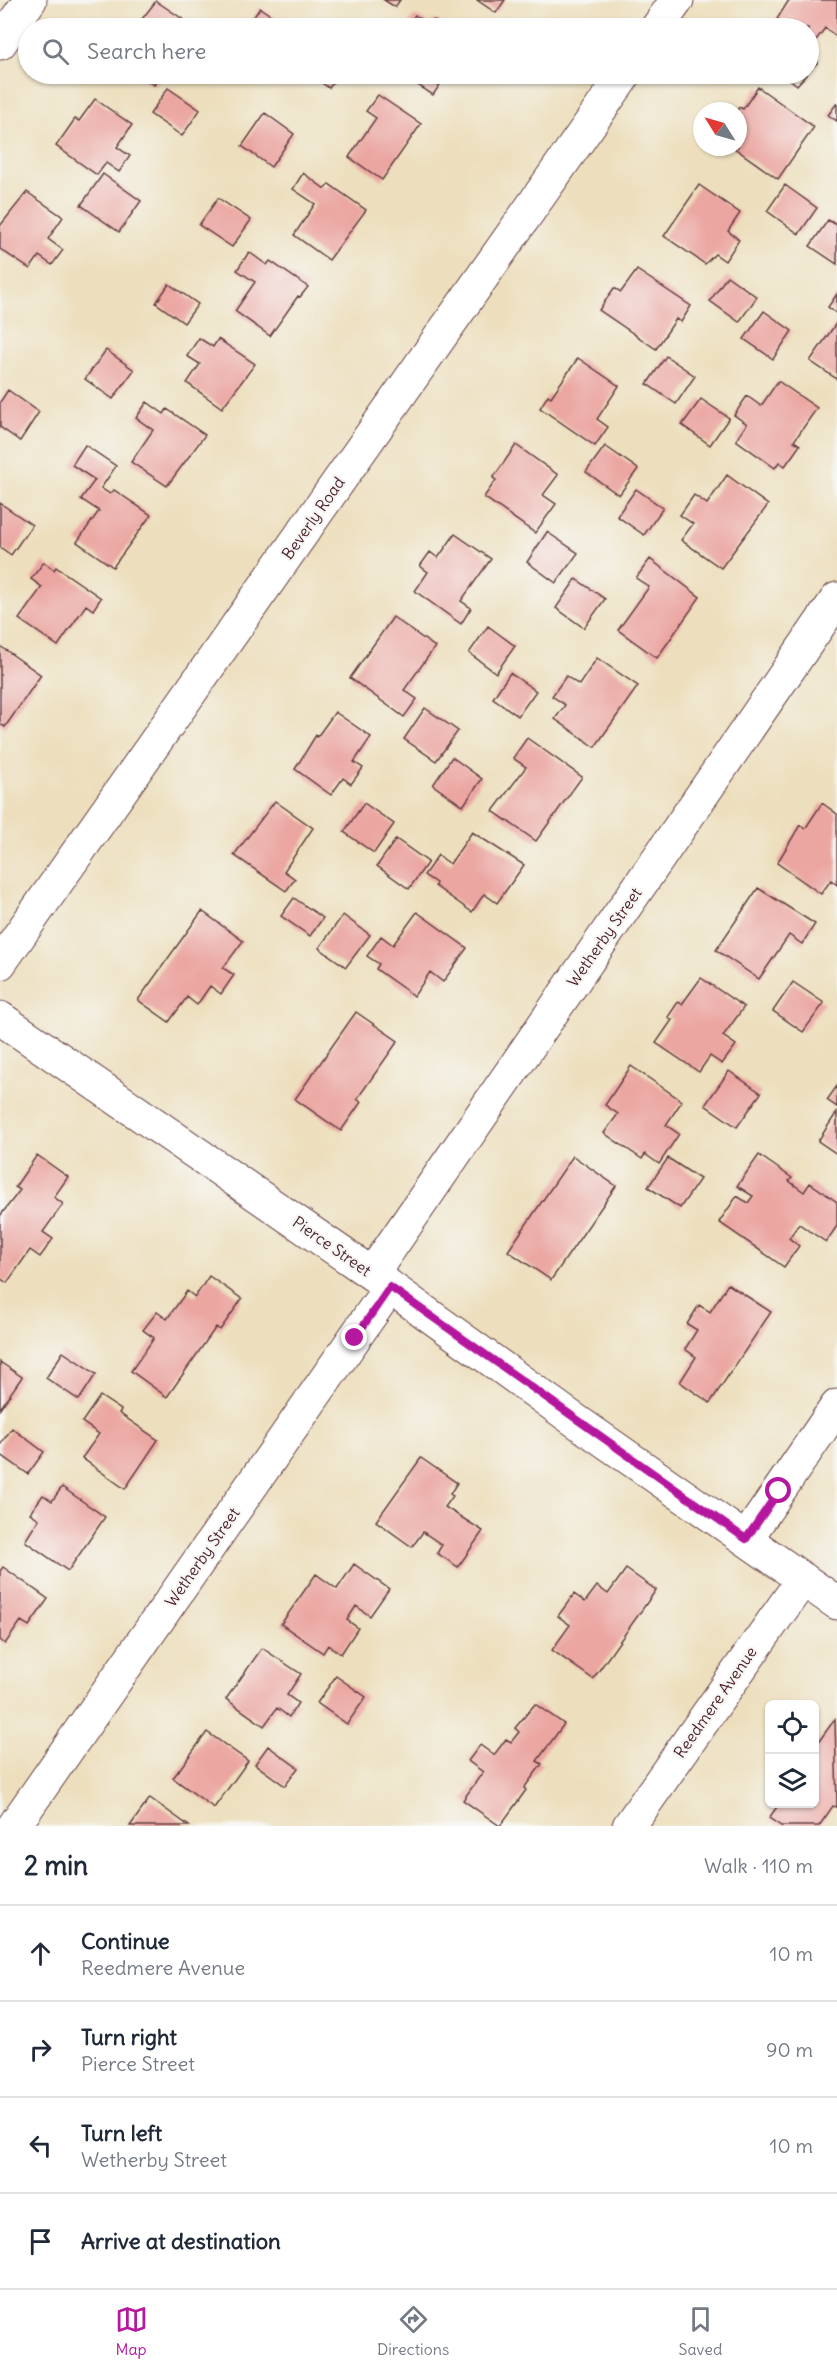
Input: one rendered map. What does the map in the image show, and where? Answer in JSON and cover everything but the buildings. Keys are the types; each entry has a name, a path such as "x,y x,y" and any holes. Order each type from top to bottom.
{"street":[{"path":"0,43 30,0"},
{"path":"664,18 677,0"},
{"name":"Beverly Road","path":"0,963 618,84"},
{"name":"Wetherby Street","path":"14,1826 837,599"},
{"name":"Pierce Street","path":"0,1018 381,1280 837,1603"},
{"path":"746,1539 837,1406"},
{"name":"Reedmere Avenue","path":"629,1826 803,1579"}],"route":[{"path":"355,1338 390,1287 569,1416 746,1539 779,1491"}]}
